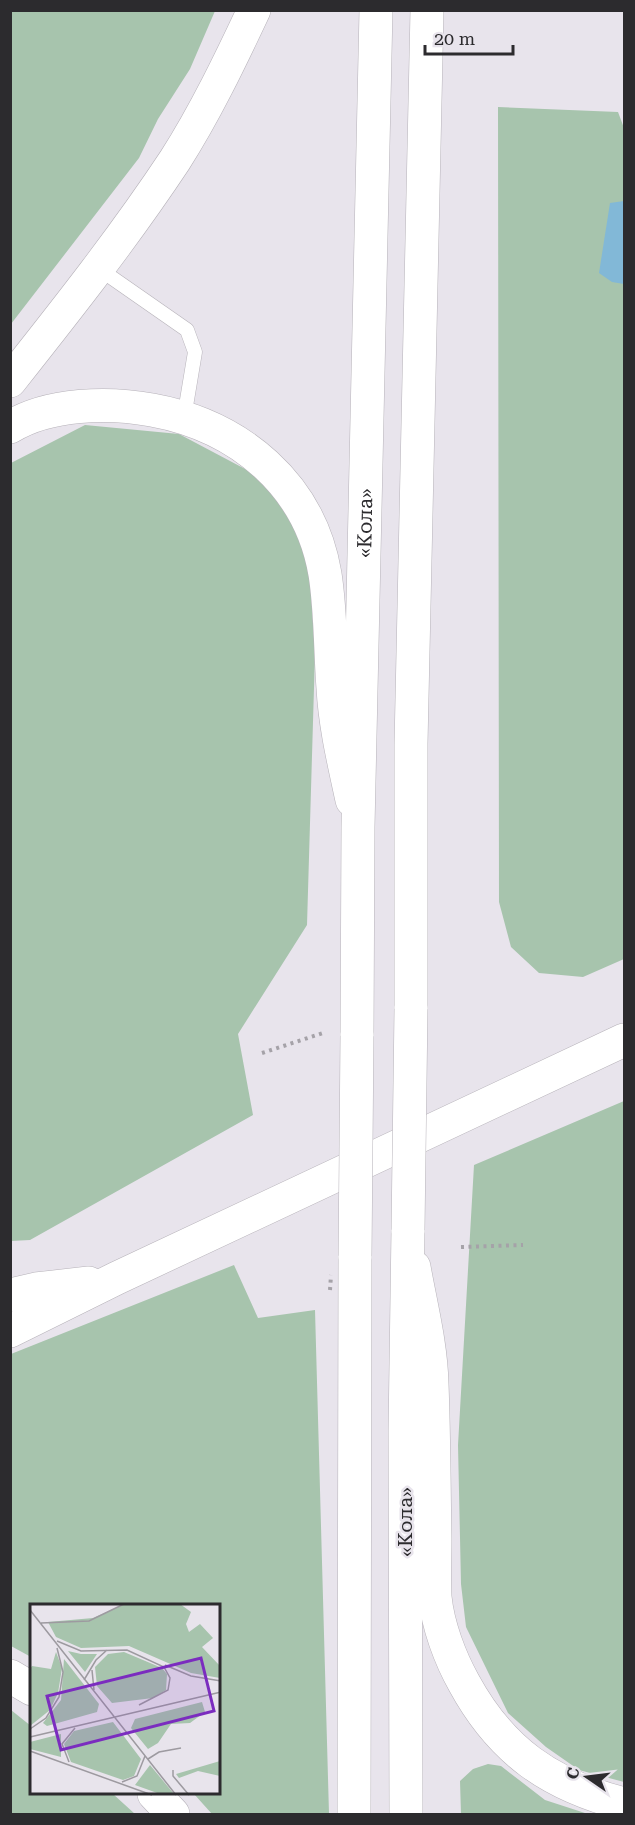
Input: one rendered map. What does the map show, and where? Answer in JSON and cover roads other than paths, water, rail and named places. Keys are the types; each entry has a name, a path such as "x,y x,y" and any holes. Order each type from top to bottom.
{"main road":[{"path":"10,381 98,268 176,159 226,69 255,10"},
{"name":"«Кола»","path":"354,1815 355,1256 345,1033 358,827 376,10"},
{"path":"427,10 411,744 408,1230 428,1334 432,1381 435,1599 450,1657 476,1705 499,1735 512,1749 550,1777 578,1790 624,1804"},
{"path":"10,427 44,414 94,405 141,408 184,418 242,446 266,463 288,488 308,517 324,573 339,738 358,827"},
{"path":"10,1331 117,1278 624,1040"},
{"name":"«Кола»","path":"406,1815 405,1431 408,1230"},
{"path":"10,1294 117,1278"},
{"path":"10,1676 30,1688"},
{"path":"155,1795 173,1815"}],"lane":[{"path":"98,268 187,330 195,352 184,418"}],"water":[{"path":"624,201 624,284 612,282 599,273 610,203"}]}
